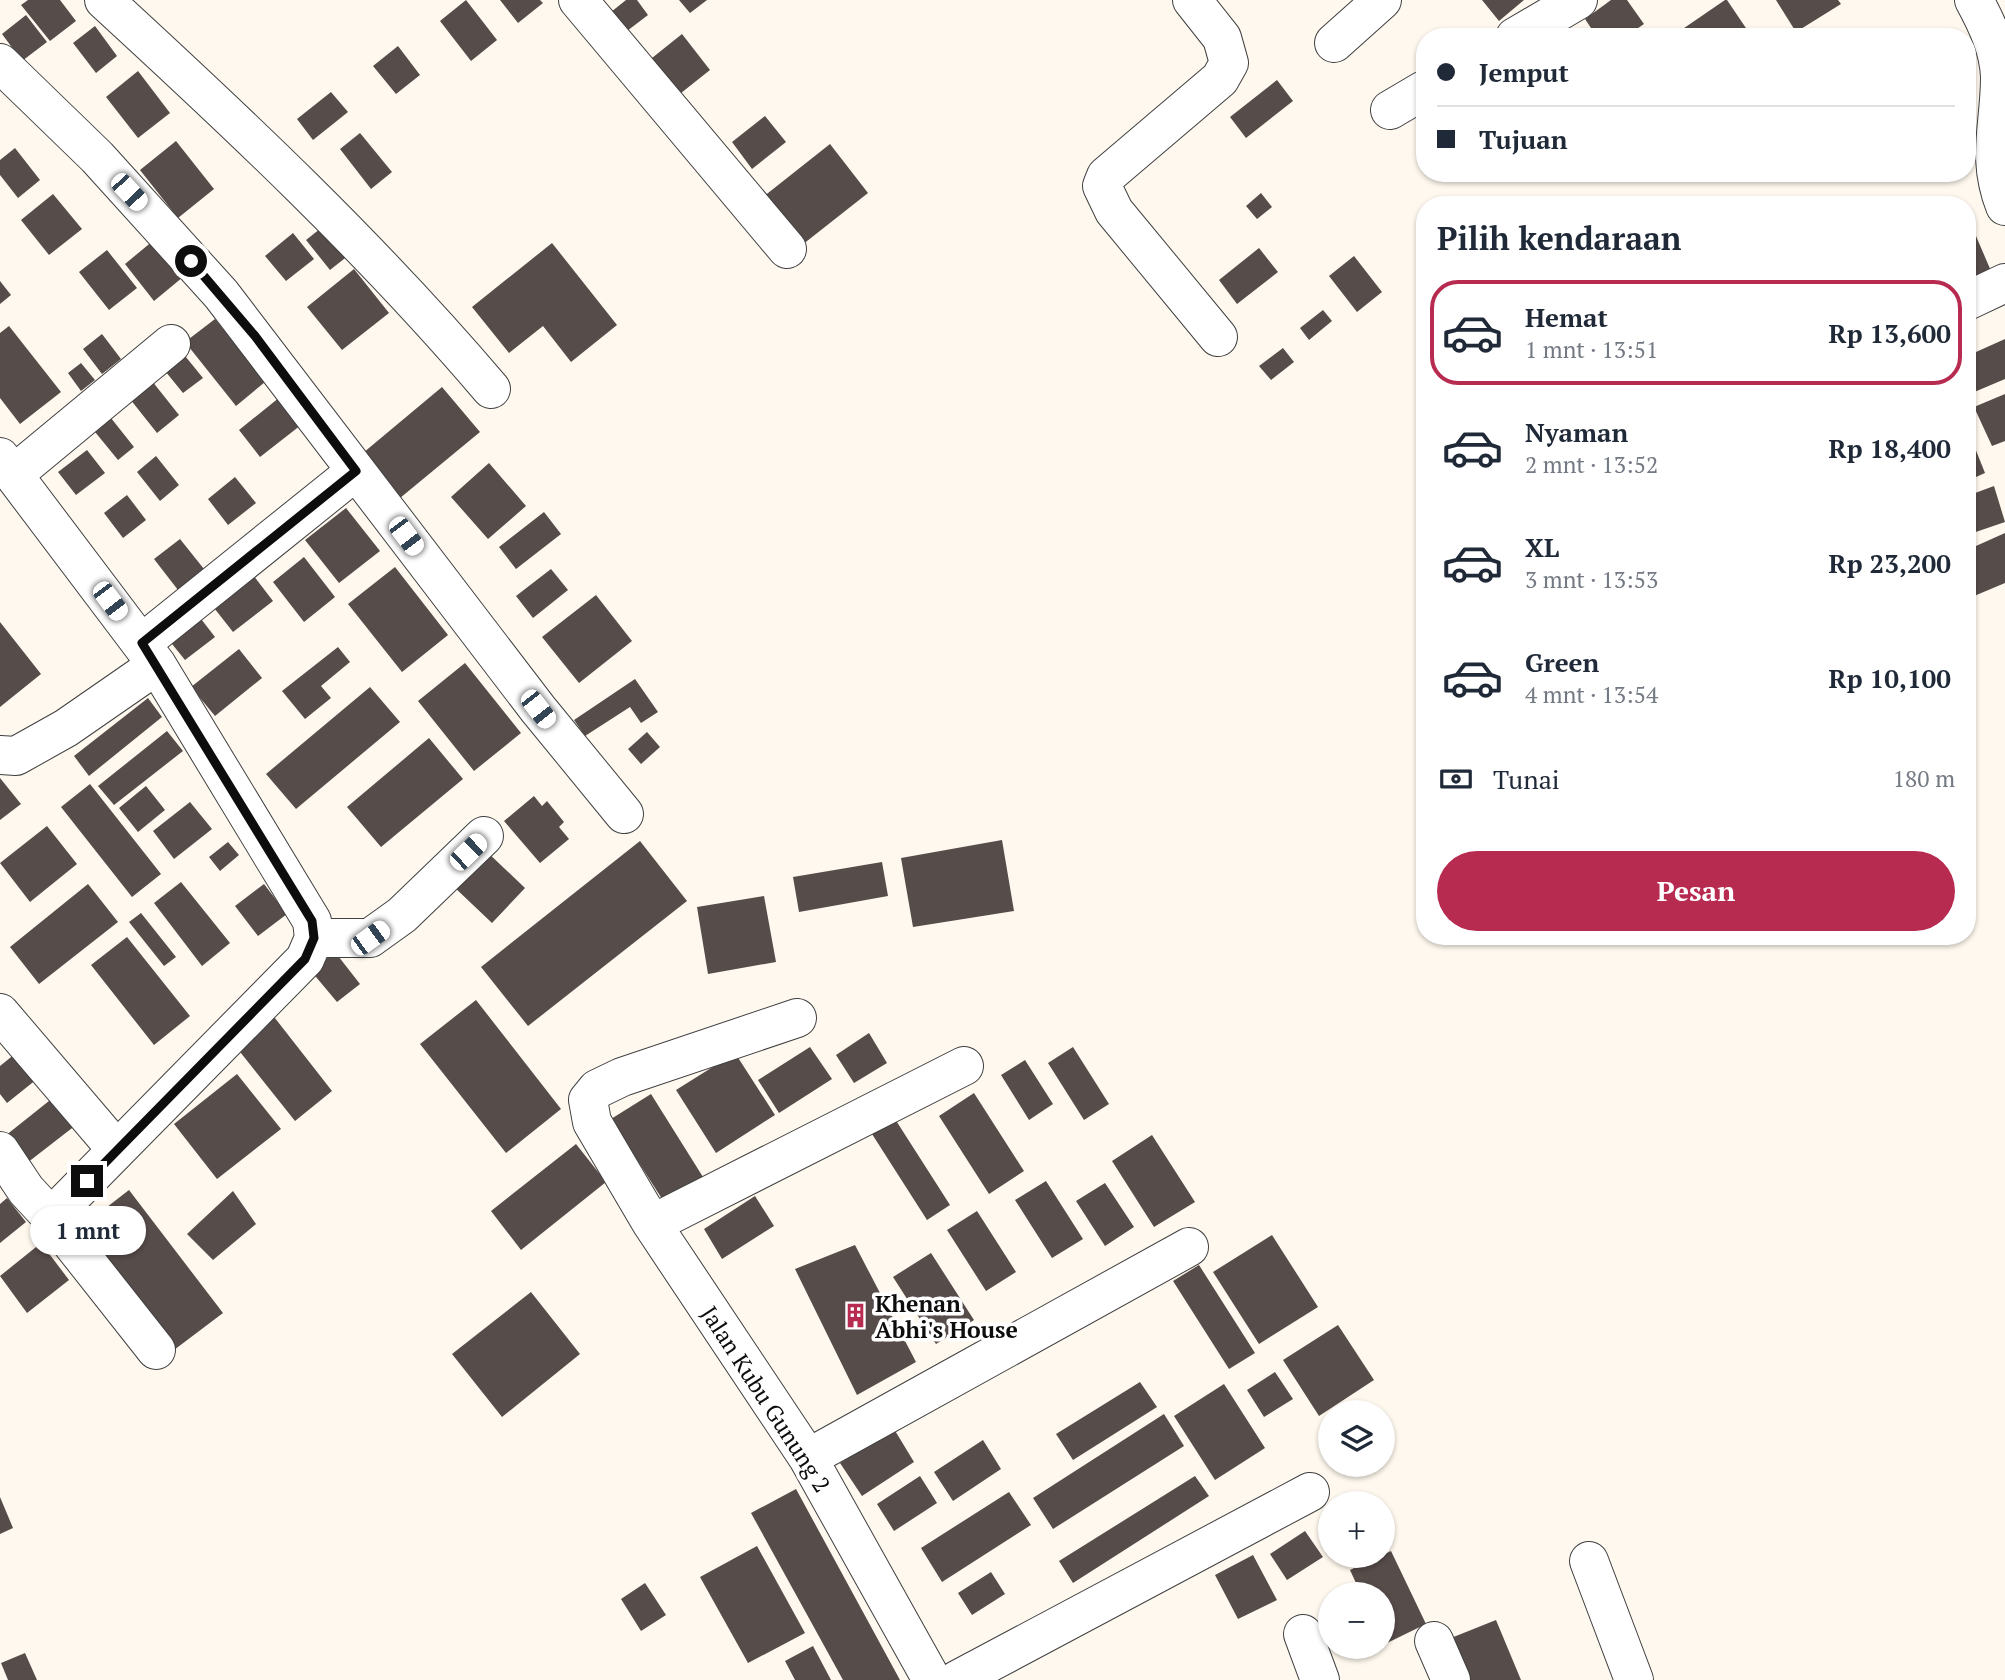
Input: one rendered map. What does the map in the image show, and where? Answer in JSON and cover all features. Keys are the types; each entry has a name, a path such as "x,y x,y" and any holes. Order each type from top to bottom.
{"street":[{"path":"104,0 283,166 417,301 491,389"},
{"path":"578,0 787,249"},
{"path":"1192,0 1222,38 1229,63 1220,79 1106,176 1102,186 1114,211 1218,337"},
{"path":"1334,43 1382,0"},
{"path":"1530,28 1578,0"},
{"path":"1974,0 1991,32 2000,74 1993,155 1998,188 2005,206"},
{"path":"0,63 97,157 221,295 538,709 624,814"},
{"path":"1390,110 1416,95"},
{"path":"1976,297 2005,283"},
{"path":"51,1217 305,959 314,938 312,921 149,654 7,466 171,344"},
{"path":"0,755 16,756 66,728 356,471"},
{"path":"314,938 370,938 402,915 484,836"},
{"path":"0,1013 116,1150"},
{"name":"Jalan Kubu Gunung 2","path":"797,1018 622,1077 597,1089 588,1100 592,1122 652,1224 808,1458 932,1680"},
{"path":"652,1224 964,1066"},
{"path":"0,1151 26,1190 51,1217 156,1350"},
{"path":"808,1458 1189,1247"},
{"path":"957,1680 1310,1492"},
{"path":"1589,1561 1634,1680"},
{"path":"1303,1634 1320,1680"},
{"path":"1434,1642 1451,1680"}],"building":[{"path":"28,0 60,0 76,21 50,41 21,5"},
{"path":"466,0 497,40 471,61 440,21"},
{"path":"500,0 540,0 543,3 518,23"},
{"path":"626,0 637,0 648,15 627,31 611,12"},
{"path":"679,0 707,0 690,13"},
{"path":"1482,0 1524,0 1499,21"},
{"path":"1611,0 1627,0 1644,24 1638,28 1591,28 1585,19"},
{"path":"1725,0 1746,28 1684,28"},
{"path":"1776,0 1838,0 1841,4 1802,28 1794,28"},
{"path":"26,15 47,42 22,61 2,34"},
{"path":"95,26 117,56 96,73 73,43"},
{"path":"682,34 710,70 676,97 647,62"},
{"path":"398,46 420,75 396,94 373,66"},
{"path":"138,71 170,113 138,138 106,97"},
{"path":"1277,80 1293,101 1246,138 1230,117"},
{"path":"331,92 348,112 313,140 297,119"},
{"path":"765,116 786,142 752,169 732,142"},
{"path":"360,133 392,172 371,189 340,149"},
{"path":"176,141 214,189 178,218 140,170"},
{"path":"830,144 868,193 802,245 763,197"},
{"path":"15,148 40,180 18,198 0,175 0,160"},
{"path":"1261,193 1272,207 1257,219 1246,206"},
{"path":"53,194 82,229 49,255 21,220"},
{"path":"330,221 354,251 330,270 306,240"},
{"path":"293,233 314,259 286,281 265,256"},
{"path":"1976,236 1994,278 1976,285"},
{"path":"154,240 183,277 154,301 125,264"},
{"path":"552,243 617,325 571,362 543,326 509,353 472,307"},
{"path":"1259,248 1278,272 1237,304 1219,280"},
{"path":"107,250 137,288 109,310 79,272"},
{"path":"1354,256 1382,292 1357,312 1329,276"},
{"path":"354,269 389,313 342,350 307,307"},
{"path":"0,281 11,295 0,304"},
{"path":"1323,310 1332,321 1309,340 1300,328"},
{"path":"215,319 265,382 236,406 185,342"},
{"path":"9,326 61,392 20,424 0,398 0,333"},
{"path":"102,334 121,359 102,374 83,349"},
{"path":"2005,339 2005,379 1976,391 1976,352"},
{"path":"1283,348 1294,362 1271,380 1259,366"},
{"path":"181,351 203,378 183,393 161,366"},
{"path":"81,363 95,380 81,391 68,373"},
{"path":"152,381 179,415 157,433 130,399"},
{"path":"442,387 480,432 394,503 357,458"},
{"path":"2005,394 2005,441 1992,446 1976,406"},
{"path":"280,397 301,425 260,457 239,430"},
{"path":"107,413 134,447 118,460 91,427"},
{"path":"87,450 105,473 76,495 58,472"},
{"path":"1976,450 1985,473 1976,477"},
{"path":"156,456 179,485 160,501 137,472"},
{"path":"489,463 526,506 488,539 451,497"},
{"path":"235,477 256,503 228,525 208,499"},
{"path":"1994,486 2005,522 1976,532 1976,493"},
{"path":"127,495 146,520 123,538 104,513"},
{"path":"346,508 380,551 339,583 305,540"},
{"path":"544,512 561,534 516,569 499,547"},
{"path":"2005,533 2005,583 1976,595 1976,546"},
{"path":"180,539 204,569 178,590 154,559"},
{"path":"304,557 335,597 304,622 273,582"},
{"path":"247,567 273,601 233,632 207,599"},
{"path":"395,567 448,635 402,672 348,604"},
{"path":"551,569 568,590 533,618 516,596"},
{"path":"596,595 632,641 579,683 542,637"},
{"path":"198,615 215,637 185,660 168,639"},
{"path":"0,622 41,674 0,707"},
{"path":"338,647 350,662 321,686 331,698 305,719 282,691"},
{"path":"239,649 262,678 215,716 191,687"},
{"path":"465,663 521,733 474,771 418,701"},
{"path":"635,679 658,712 641,723 630,707 585,736 574,720"},
{"path":"370,687 400,722 296,809 266,774"},
{"path":"148,698 162,717 89,776 74,756"},
{"path":"167,731 183,751 114,805 98,786"},
{"path":"647,732 660,747 641,764 628,749"},
{"path":"429,738 463,779 381,847 347,807"},
{"path":"0,778 21,804 0,820"},
{"path":"90,784 161,874 132,897 61,807"},
{"path":"146,786 165,810 138,832 119,808"},
{"path":"534,796 542,806 547,801 564,822 559,827 569,839 540,863 504,821"},
{"path":"190,802 212,829 174,859 153,831"},
{"path":"47,826 77,864 30,902 0,863"},
{"path":"1002,840 1014,911 913,927 901,858"},
{"path":"640,841 687,901 528,1026 481,967"},
{"path":"228,842 239,855 220,871 209,857"},
{"path":"485,850 525,888 492,923 452,885"},
{"path":"882,862 888,896 799,912 793,877"},
{"path":"181,882 230,943 202,966 154,903"},
{"path":"88,884 118,922 39,984 10,947"},
{"path":"264,884 287,914 258,936 235,906"},
{"path":"764,896 776,962 708,974 697,907"},
{"path":"141,913 176,957 164,966 129,922"},
{"path":"127,937 190,1016 154,1045 91,965"},
{"path":"335,952 360,984 337,1002 311,971"},
{"path":"476,1000 561,1109 506,1153 420,1044"},
{"path":"271,1013 332,1091 295,1121 233,1043"},
{"path":"869,1033 887,1063 854,1083 836,1055"},
{"path":"810,1047 832,1079 779,1113 758,1080"},
{"path":"1073,1047 1109,1104 1084,1120 1048,1063"},
{"path":"21,1049 42,1075 7,1103 0,1094 0,1066"},
{"path":"735,1053 775,1115 716,1153 676,1090"},
{"path":"1025,1060 1053,1104 1029,1120 1001,1075"},
{"path":"237,1074 281,1129 217,1179 174,1124"},
{"path":"974,1093 1024,1171 989,1194 939,1116"},
{"path":"651,1094 703,1177 664,1202 611,1119"},
{"path":"54,1097 76,1125 27,1163 5,1136"},
{"path":"895,1119 950,1205 927,1220 872,1134"},
{"path":"1152,1135 1195,1202 1154,1227 1112,1161"},
{"path":"576,1144 606,1182 521,1250 491,1211"},
{"path":"1046,1181 1083,1239 1052,1258 1015,1200"},
{"path":"1105,1183 1134,1227 1105,1246 1076,1201"},
{"path":"129,1190 223,1313 174,1350 80,1228"},
{"path":"233,1191 256,1224 213,1260 187,1234"},
{"path":"755,1196 774,1226 722,1259 704,1229"},
{"path":"7,1198 26,1222 0,1243 0,1204"},
{"path":"977,1211 1016,1272 986,1291 947,1230"},
{"path":"1272,1235 1318,1307 1259,1344 1213,1272"},
{"path":"41,1243 69,1280 27,1313 0,1276"},
{"name":"Khenan Abhi's House","path":"855,1245 916,1362 857,1395 795,1269"},
{"path":"931,1253 974,1320 936,1344 893,1277"},
{"path":"1199,1265 1255,1353 1229,1369 1173,1281"},
{"path":"531,1292 580,1354 502,1417 452,1354"},
{"path":"1338,1325 1374,1380 1343,1400 1318,1400 1318,1414 1283,1360"},
{"path":"1275,1372 1293,1399 1264,1417 1247,1390"},
{"path":"1140,1382 1157,1407 1073,1460 1056,1434"},
{"path":"1224,1384 1265,1448 1215,1480 1174,1416"},
{"path":"1164,1414 1184,1446 1053,1529 1033,1498"},
{"path":"894,1429 914,1462 862,1496 840,1463"},
{"path":"983,1440 1001,1469 953,1501 934,1472"},
{"path":"920,1476 937,1503 894,1531 877,1504"},
{"path":"1195,1476 1209,1496 1073,1583 1059,1561"},
{"path":"796,1489 900,1680 843,1680 751,1513"},
{"path":"1009,1492 1031,1525 942,1582 921,1548"},
{"path":"0,1497 13,1528 0,1534"},
{"path":"1305,1531 1318,1550 1318,1560 1287,1580 1270,1554"},
{"path":"757,1546 805,1633 748,1663 700,1577"},
{"path":"1253,1555 1277,1600 1238,1619 1215,1575"},
{"path":"1395,1559 1426,1624 1395,1639 1395,1582 1356,1582 1350,1570 1395,1568"},
{"path":"991,1572 1005,1594 972,1615 958,1593"},
{"path":"645,1583 666,1615 641,1631 621,1599"},
{"path":"1496,1620 1521,1680 1469,1680 1451,1638"},
{"path":"813,1646 831,1680 795,1680 785,1661"},
{"path":"25,1653 37,1680 8,1680 1,1663"}],"place":[{"name":"Khenan Abhi's House","path":"855,1316"}],"route":[{"path":"87,1181 305,959 314,938 312,921 142,643 356,471 255,336 191,261"}]}
